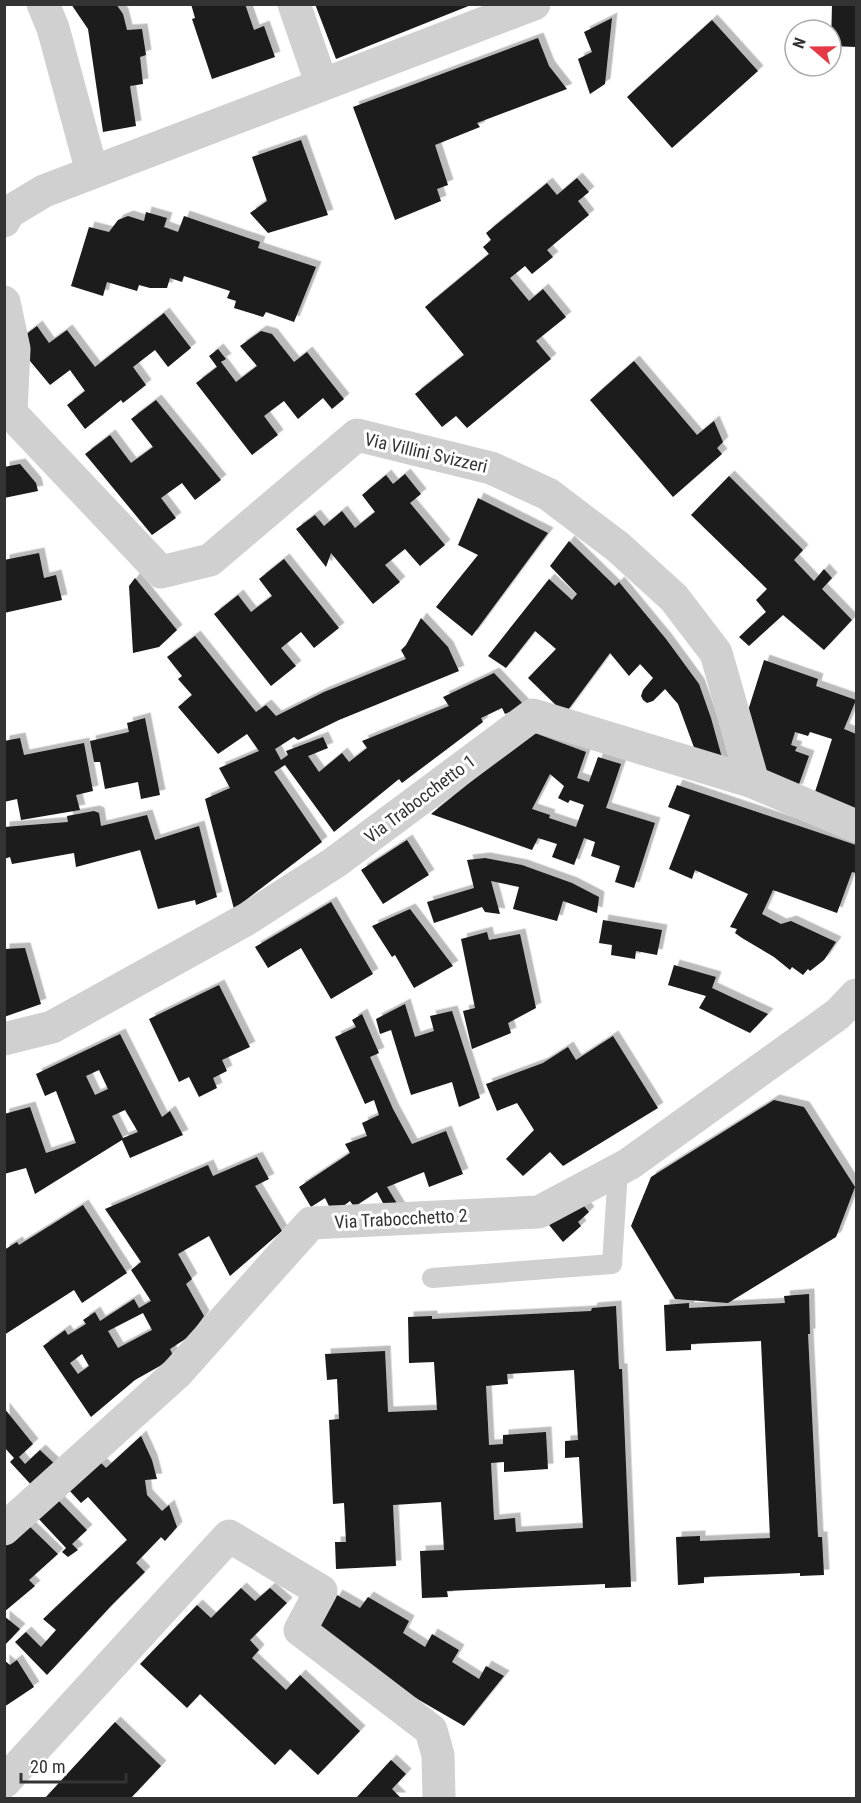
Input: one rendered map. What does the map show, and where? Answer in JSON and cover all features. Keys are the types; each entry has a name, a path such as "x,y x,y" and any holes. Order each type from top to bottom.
{"street":[{"path":"43,4 52,28 92,172"},
{"path":"294,4 322,85"},
{"path":"4,221 9,212 44,191 534,4"},
{"name":"Via Villini Svizzeri","path":"4,302 14,349 8,414 160,572 210,560 357,435 492,468 548,494 618,547 674,598 716,653 753,782"},
{"name":"Via Trabocchetto 1","path":"4,1040 52,1027 247,919 334,863 533,715 753,782 856,826"},
{"name":"Via Trabocchetto 2","path":"4,1529 177,1373 311,1223 539,1212 618,1170 838,1014 856,995"},
{"path":"4,1782 229,1536 321,1591 300,1630 431,1730 438,1755 439,1798"}],"lane":[{"path":"432,1278 612,1264 618,1170"}],"building":[{"path":"71,4 116,4 123,14 127,30 142,29 146,55 140,57 143,84 130,86 136,126 103,132 88,29"},
{"path":"191,4 245,4 254,30 264,26 275,57 212,79 192,19 195,18"},
{"path":"315,4 471,4 471,5 336,59"},
{"path":"832,4 856,4 856,47 843,46 843,18 832,18"},
{"path":"612,18 605,84 590,94 578,59 592,52 584,32"},
{"path":"712,20 758,71 672,148 627,97"},
{"path":"538,38 549,66 567,89 477,123 480,127 435,145 448,185 437,189 441,201 395,220 353,107"},
{"path":"301,140 328,215 268,233 250,213 267,201 252,157"},
{"path":"577,178 589,192 578,201 589,215 547,250 553,257 532,274 525,266 510,278 529,301 543,289 566,317 536,341 551,359 467,428 456,416 442,427 415,394 464,355 425,307 489,254 483,247 491,240 486,233 547,183 557,195"},
{"path":"146,212 167,218 164,227 178,232 184,216 260,242 258,248 316,267 294,322 266,312 263,317 234,308 236,301 227,298 230,291 184,276 182,282 170,278 167,288 150,288 139,285 137,291 107,282 103,296 71,286 89,227 109,232 118,220 128,216 144,221"},
{"path":"164,313 191,348 168,367 155,350 133,367 146,385 123,403 121,400 85,429 67,405 85,391 70,370 50,385 20,349 20,339 37,326 49,343 67,330 95,367"},
{"path":"261,331 272,334 294,362 307,352 344,399 332,409 323,398 298,419 284,401 264,416 278,435 252,455 196,383 217,367 209,356 218,349 226,359 221,362 236,382 257,366 240,346"},
{"path":"634,361 697,435 714,421 723,442 717,448 722,454 673,497 590,400"},
{"path":"156,400 221,480 195,500 182,483 161,498 176,518 152,535 85,454 110,435 131,463 153,447 131,419"},
{"path":"20,464 36,483 38,491 4,498 4,467"},
{"path":"405,474 421,494 410,503 445,545 420,566 405,549 385,565 400,582 373,604 331,553 326,567 296,529 315,515 324,526 342,511 355,528 375,512 362,495 386,475 393,484"},
{"path":"729,476 803,550 794,560 814,581 824,569 832,578 822,589 852,620 824,650 783,615 749,646 739,637 766,612 756,600 767,589 691,515"},
{"path":"478,498 548,533 472,636 436,607 478,555 458,545"},
{"path":"569,541 615,586 619,582 666,639 699,684 726,772 699,761 678,704 665,689 653,701 647,703 643,700 641,696 643,690 653,678 640,664 629,676 610,653 565,714 528,678 556,649 535,631 506,668 488,656 549,579 572,600 577,594 550,566"},
{"path":"39,553 44,578 56,575 62,600 4,613 4,560"},
{"path":"284,559 339,628 314,648 301,632 281,648 296,666 271,686 214,614 238,595 251,612 272,596 259,579"},
{"path":"135,578 177,630 159,647 133,653 129,586"},
{"path":"421,618 448,647 459,671 339,720 298,740 294,737 275,749 281,760 288,755 286,751 323,737 328,748 308,756 319,772 342,753 349,762 367,748 362,741 449,706 443,697 494,673 525,706 505,714 502,708 481,718 483,722 402,783 399,779 334,832 285,765 274,772 322,842 234,909 205,799 230,788 219,768 259,751 247,734 218,754 178,707 192,695 178,679 182,676 167,657 195,636 256,712 266,705 276,716 324,692 406,659 401,650"},
{"path":"764,660 818,679 816,686 856,700 844,729 856,734 856,810 814,795 832,739 810,732 808,736 795,732 791,745 797,747 795,751 809,756 797,790 770,781 746,717"},
{"path":"145,718 160,795 141,799 138,782 105,789 100,762 94,762 90,741 129,732 127,723"},
{"path":"532,732 586,752 577,778 589,782 598,757 621,764 606,808 655,823 634,888 615,882 620,866 591,856 595,842 584,838 574,865 552,857 557,844 538,838 532,850 431,814","holes":["550,774 564,786 558,798 568,803 570,800 584,805 576,827 549,818 550,815 532,809"]},
{"path":"20,738 24,755 84,743 93,791 76,795 80,810 21,820 17,799 4,802 4,741"},
{"path":"677,785 856,845 856,873 852,872 837,913 773,890 762,914 781,924 791,921 836,942 824,960 810,971 808,969 803,975 792,967 790,970 774,957 735,933 737,929 730,927 748,894 695,870 692,879 669,869 690,815 668,807"},
{"path":"94,811 99,813 101,826 147,815 155,840 199,826 217,897 196,905 195,900 158,909 140,850 76,867 74,853 12,864 10,857 4,859 4,827 68,822 67,816"},
{"path":"407,840 429,875 383,904 361,870"},
{"path":"485,858 522,865 572,883 599,897 597,913 563,901 557,921 513,909 519,887 491,881 500,914 485,912 482,907 434,923 427,902 474,888 467,860"},
{"path":"331,902 373,974 331,999 301,948 268,968 255,947"},
{"path":"410,909 453,966 414,988 395,955 392,957 372,926"},
{"path":"603,920 662,930 657,955 636,951 635,959 611,955 612,945 599,943"},
{"path":"487,932 489,940 520,934 536,1008 508,1023 511,1033 472,1049 463,1011 475,1008 461,939"},
{"path":"25,948 41,1004 4,1017 4,949"},
{"path":"674,965 716,977 712,988 768,1014 750,1033 699,1008 706,996 668,985"},
{"path":"219,985 250,1047 222,1060 227,1071 213,1078 217,1088 199,1097 189,1077 179,1082 149,1019"},
{"path":"405,1004 415,1037 434,1031 430,1016 452,1011 480,1098 459,1107 452,1082 411,1095 391,1030 380,1034 376,1019"},
{"path":"362,1014 379,1053 370,1057 393,1109 412,1144 446,1131 463,1174 429,1187 424,1172 387,1187 404,1215 390,1216 377,1192 354,1207 350,1201 333,1214 325,1198 311,1207 299,1187 350,1153 345,1144 367,1136 362,1123 379,1115 374,1100 365,1104 335,1037 356,1027 352,1020"},
{"path":"120,1034 162,1117 170,1111 183,1135 130,1158 122,1140 35,1194 26,1168 4,1174 4,1114 30,1107 46,1153 76,1143 56,1091 45,1096 36,1074","holes":["99,1070 108,1089 95,1095 86,1076","125,1110 138,1132 123,1138 112,1116"]},
{"path":"613,1036 658,1108 563,1166 550,1152 523,1176 506,1159 534,1130 517,1103 497,1111 486,1084 543,1063 568,1047 576,1060"},
{"path":"774,1100 804,1107 855,1187 836,1237 728,1303 675,1299 631,1226 651,1177"},
{"path":"257,1157 269,1179 255,1186 282,1231 230,1276 209,1236 178,1254 192,1279 186,1284 204,1316 190,1336 170,1349 174,1358 135,1380 91,1417 43,1346 65,1330 68,1335 86,1324 83,1320 95,1312 100,1321 134,1299 139,1308 151,1301 131,1270 141,1262 105,1209 208,1165 213,1176","holes":["143,1313 152,1330 118,1348 108,1331","82,1354 89,1366 78,1374 70,1363"]},
{"path":"579,1200 589,1212 578,1222 581,1226 563,1242 549,1225"},
{"path":"83,1205 127,1273 82,1303 74,1290 4,1335 4,1250 17,1242 19,1245"},
{"path":"809,1294 810,1334 808,1334 818,1537 822,1537 824,1575 800,1576 800,1573 704,1577 704,1583 678,1585 676,1537 700,1536 700,1541 770,1538 761,1341 691,1344 691,1350 666,1351 664,1305 689,1303 689,1308 785,1303 784,1296"},
{"path":"616,1306 619,1369 622,1369 631,1587 605,1588 605,1584 447,1591 448,1597 422,1598 420,1551 444,1550 441,1502 393,1505 396,1566 336,1569 335,1542 346,1542 344,1503 333,1504 329,1420 339,1419 337,1379 327,1380 325,1354 385,1351 388,1412 437,1410 434,1362 409,1363 408,1317 432,1316 432,1319 591,1311 592,1308","holes":["574,1370 578,1440 565,1441 565,1458 579,1457 583,1528 516,1532 515,1518 494,1520 491,1463 504,1462 504,1472 548,1469 546,1432 503,1435 503,1444 489,1445 486,1386 508,1384 507,1374"]},
{"path":"4,1408 33,1444 19,1457 25,1464 40,1450 59,1468 36,1490 10,1462 14,1458 4,1447"},
{"path":"141,1436 152,1460 157,1479 145,1480 147,1495 162,1511 169,1505 177,1527 165,1541 161,1537 136,1563 145,1572 47,1675 15,1642 26,1632 41,1647 56,1630 43,1619 127,1540 88,1497 81,1503 68,1489 98,1460 106,1468"},
{"path":"54,1496 87,1530 72,1544 78,1550 68,1557 62,1552 66,1548 35,1515"},
{"path":"24,1521 58,1554 29,1580 35,1586 4,1612 4,1541"},
{"path":"241,1588 255,1601 270,1588 287,1603 250,1640 259,1650 252,1658 286,1690 300,1675 360,1731 318,1775 290,1749 275,1765 200,1694 187,1708 140,1664 197,1605 211,1618"},
{"path":"337,1595 360,1608 368,1597 409,1621 403,1633 425,1647 432,1634 459,1650 452,1662 479,1679 486,1666 504,1676 464,1726 312,1638"},
{"path":"4,1616 20,1629 4,1646"},
{"path":"4,1660 10,1665 17,1660 34,1687 4,1707"},
{"path":"115,1722 161,1766 131,1798 45,1798"},
{"path":"391,1760 406,1774 392,1789 401,1798 356,1798"}]}
